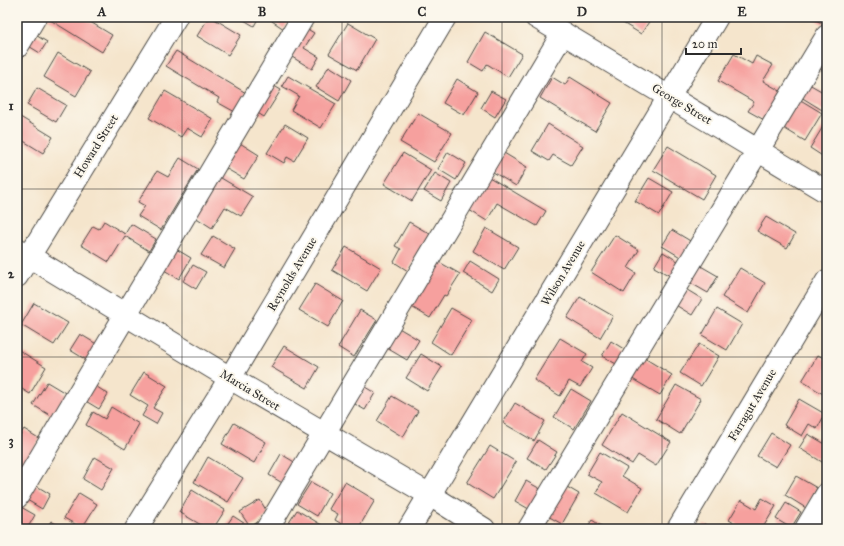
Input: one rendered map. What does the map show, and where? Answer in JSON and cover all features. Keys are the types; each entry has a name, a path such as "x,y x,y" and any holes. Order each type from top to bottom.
{"street":[{"path":"17,47 35,17"},
{"name":"Howard Street","path":"17,276 23,253 176,17"},
{"path":"17,497 303,17"},
{"name":"Reynolds Avenue","path":"136,529 230,378 445,17"},
{"name":"George Street","path":"536,17 827,192"},
{"name":"Wilson Avenue","path":"409,529 717,17"},
{"path":"267,529 563,33"},
{"path":"529,529 827,36"},
{"name":"Marcia Street","path":"23,253 324,434 430,495 484,529"},
{"name":"Farragut Avenue","path":"678,529 827,281"},
{"path":"806,529 827,494"}],"building":[{"path":"82,17 112,35 102,52 47,18"},
{"path":"209,17 241,35 228,55 197,36"},
{"path":"239,17 259,17 254,26"},
{"path":"275,17 291,17 284,29 272,21"},
{"path":"613,17 652,17 641,34"},
{"path":"811,17 827,17 823,24"},
{"path":"348,23 375,39 357,70 329,54"},
{"path":"301,25 314,33 304,48 319,57 312,69 292,57"},
{"path":"485,32 522,54 508,77 487,64 483,71 468,62"},
{"path":"34,34 47,42 40,53 27,45"},
{"path":"176,51 246,93 235,112 217,102 219,98 166,66"},
{"path":"58,53 90,72 76,96 44,77"},
{"path":"734,54 752,64 756,56 773,65 763,81 782,92 766,121 748,111 754,102 718,81"},
{"path":"827,57 827,73 820,69"},
{"path":"329,66 351,80 339,101 316,87"},
{"path":"288,76 336,104 321,128 291,110 299,96 282,86"},
{"path":"552,77 565,85 570,77 612,103 595,131 540,98"},
{"path":"457,79 478,92 464,115 443,103"},
{"path":"269,83 281,90 264,117 253,110"},
{"path":"809,84 823,92 827,86 827,113 801,97"},
{"path":"37,88 66,105 56,122 27,105"},
{"path":"165,91 213,119 202,137 187,128 181,137 149,118"},
{"path":"491,91 506,99 495,117 481,108"},
{"path":"799,99 822,113 805,141 782,127"},
{"path":"418,113 452,133 434,162 400,142"},
{"path":"17,115 53,137 43,153 17,137"},
{"path":"827,120 827,159 810,148"},
{"path":"285,124 308,138 294,161 287,157 284,163 267,153"},
{"path":"548,124 583,146 571,165 553,155 549,161 532,151"},
{"path":"235,140 259,155 244,179 220,165"},
{"path":"668,146 716,175 702,199 653,170"},
{"path":"448,152 466,163 456,180 438,169"},
{"path":"403,153 431,170 412,201 384,184"},
{"path":"504,153 527,167 516,186 493,172"},
{"path":"180,158 198,169 161,230 138,216 145,206 138,202 157,171 168,177"},
{"path":"435,173 451,183 441,201 424,191"},
{"path":"216,175 253,197 241,216 225,207 212,228 192,215"},
{"path":"489,177 546,211 537,226 497,203 487,221 469,210"},
{"path":"649,178 673,192 659,215 635,201"},
{"path":"766,217 795,234 787,248 757,231"},
{"path":"104,221 125,234 131,224 156,239 149,251 125,236 109,262 81,245 93,226 99,229"},
{"path":"409,222 430,234 408,271 394,262 401,249 395,246"},
{"path":"486,228 518,247 504,270 473,251"},
{"path":"672,230 692,242 682,258 662,246"},
{"path":"615,235 639,250 628,268 636,273 624,293 591,272"},
{"path":"213,236 235,249 224,268 201,255"},
{"path":"171,246 191,258 179,279 159,267"},
{"path":"346,247 381,268 367,291 332,270"},
{"path":"663,252 681,263 672,277 654,267"},
{"path":"432,258 460,274 446,296 444,295 430,318 405,303"},
{"path":"470,261 499,279 492,291 463,273"},
{"path":"193,265 206,272 196,289 183,281"},
{"path":"699,265 718,276 708,293 689,282"},
{"path":"740,268 765,283 748,313 722,297"},
{"path":"315,284 343,301 328,327 299,310"},
{"path":"684,288 702,299 692,315 674,304"},
{"path":"580,297 613,316 600,338 567,318"},
{"path":"34,303 68,323 54,345 21,325"},
{"path":"451,308 472,320 451,355 431,342"},
{"path":"717,309 742,324 727,350 702,335"},
{"path":"360,310 377,320 354,357 338,347"},
{"path":"392,324 419,340 407,360 380,344"},
{"path":"80,334 98,345 88,361 70,350"},
{"path":"560,338 587,354 582,362 592,368 580,387 569,381 560,396 534,380"},
{"path":"611,341 627,351 618,365 602,356"},
{"path":"699,344 719,356 701,386 680,373"},
{"path":"284,346 319,367 307,388 271,367"},
{"path":"17,349 46,367 30,394 17,386"},
{"path":"421,354 442,367 427,391 406,378"},
{"path":"818,355 827,360 827,387 823,394 802,381"},
{"path":"641,356 672,375 660,395 629,377"},
{"path":"144,372 167,386 153,408 162,413 156,424 142,416 148,406 130,395"},
{"path":"47,382 67,394 53,417 33,405"},
{"path":"360,384 375,393 365,410 350,401"},
{"path":"94,385 108,394 99,409 84,400"},
{"path":"676,385 701,399 680,434 656,419"},
{"path":"571,389 591,401 574,429 554,417"},
{"path":"392,396 418,411 403,437 377,421"},
{"path":"799,399 825,414 817,429 809,424 802,436 784,425"},
{"path":"17,403 22,406 17,415"},
{"path":"515,403 545,421 534,441 503,423"},
{"path":"111,407 139,424 125,449 86,425 93,412 105,419"},
{"path":"622,412 671,442 656,466 638,455 632,464 602,445"},
{"path":"234,423 266,442 254,463 222,444"},
{"path":"24,429 40,439 20,472 17,470 17,434 19,436"},
{"path":"771,433 790,445 776,467 757,456"},
{"path":"808,434 827,445 827,465 799,448"},
{"path":"538,440 557,452 546,469 527,458"},
{"path":"490,446 516,462 493,499 467,483"},
{"path":"600,452 627,468 622,476 642,488 628,512 596,493 602,482 587,474"},
{"path":"281,454 296,463 284,484 269,475"},
{"path":"95,457 114,468 101,490 83,479"},
{"path":"208,457 243,478 228,502 194,482"},
{"path":"796,476 817,488 806,508 785,495"},
{"path":"526,481 546,492 534,512 515,501"},
{"path":"311,482 330,493 317,516 297,504"},
{"path":"345,482 375,500 358,529 350,529 335,520 338,514 329,509"},
{"path":"562,484 579,494 562,524 544,514"},
{"path":"35,485 50,494 42,509 27,500"},
{"path":"192,490 225,510 213,529 208,529 179,512"},
{"path":"79,493 97,504 82,528 64,518"},
{"path":"762,498 776,506 762,529 744,529 729,520 741,500 756,509"},
{"path":"260,500 269,515 250,527 240,512"},
{"path":"786,503 801,512 791,528 776,519"},
{"path":"21,507 35,515 27,529 17,529 17,513"},
{"path":"297,510 328,529 285,529"},
{"path":"233,516 250,527 248,529 224,529"},
{"path":"592,520 606,529 586,529"},
{"path":"51,521 64,529 46,529"},
{"path":"704,524 713,529 702,529"}]}
